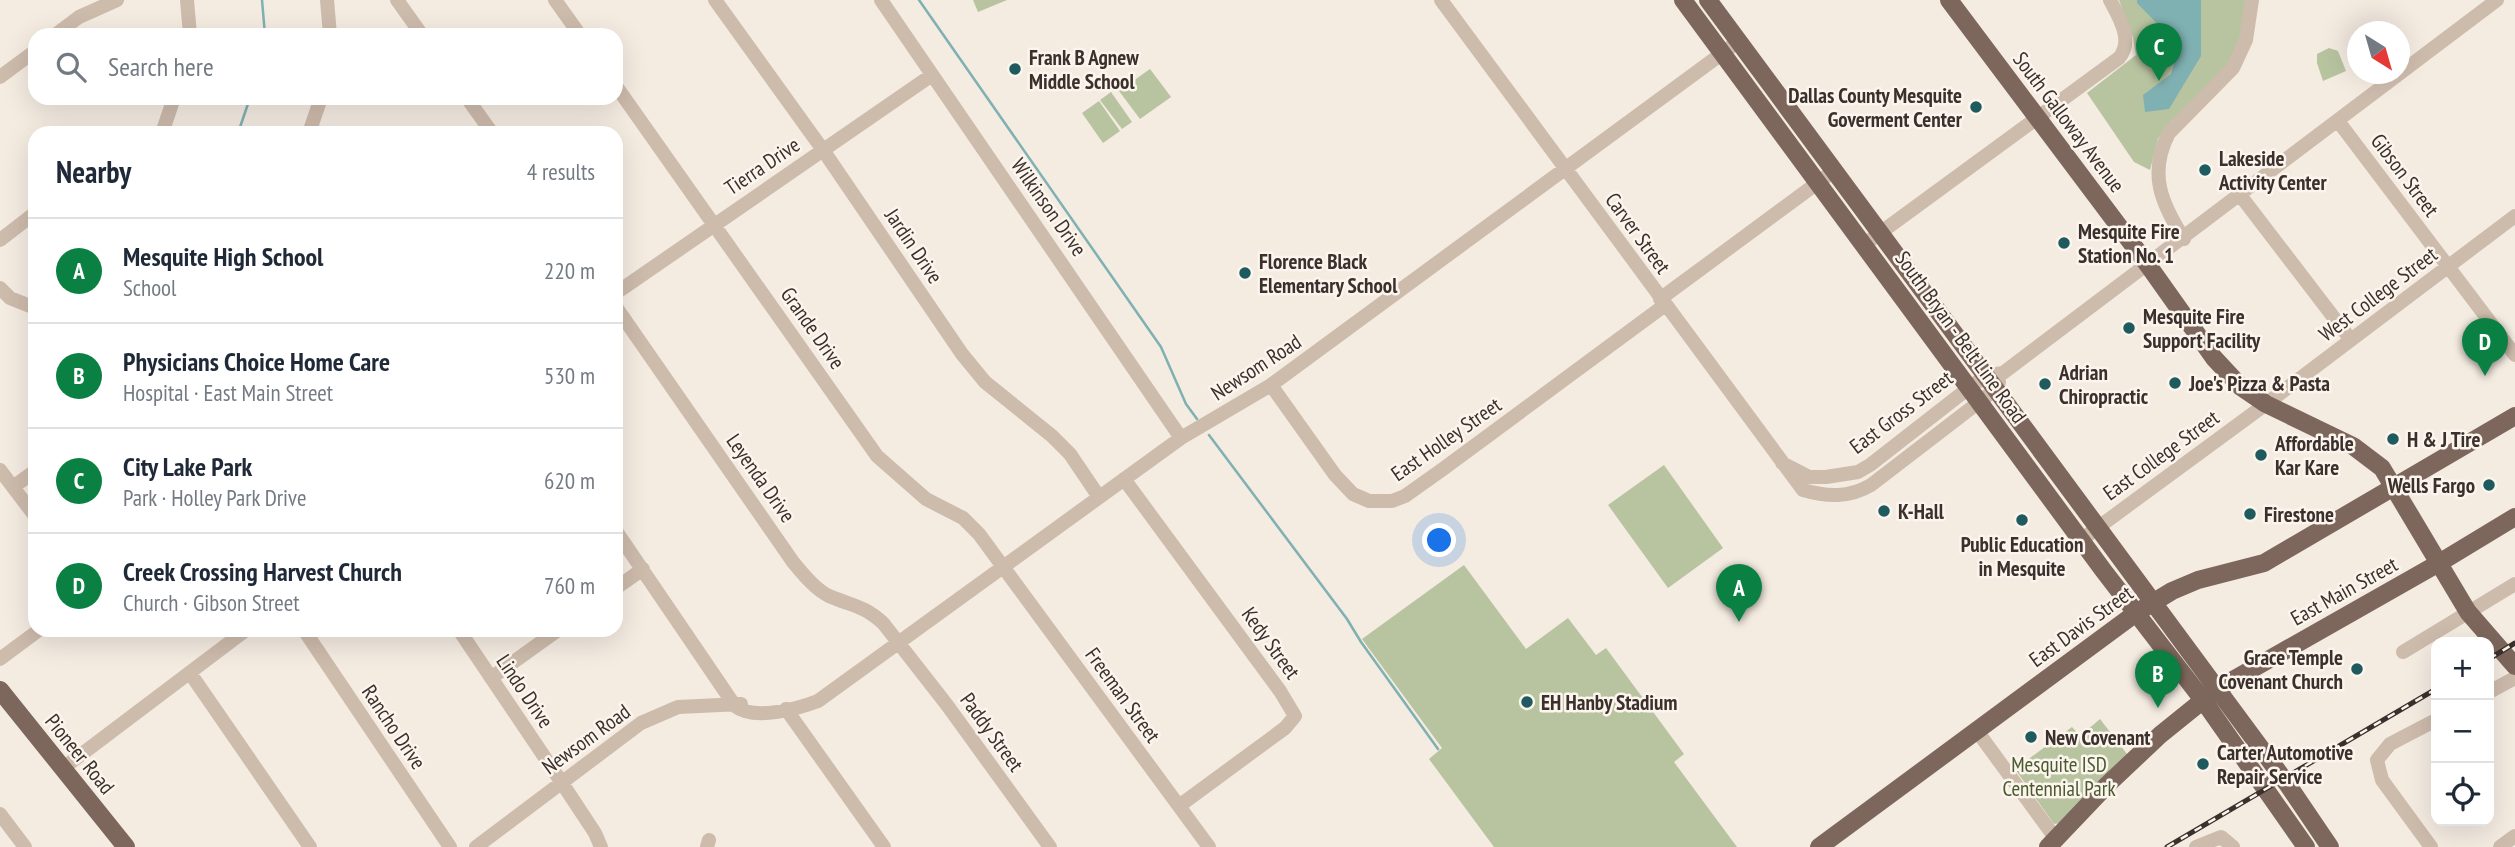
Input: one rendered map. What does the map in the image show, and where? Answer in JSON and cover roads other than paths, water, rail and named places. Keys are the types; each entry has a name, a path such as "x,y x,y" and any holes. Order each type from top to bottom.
{"main road":[{"name":"South Bryan - Belt Line Road","path":"1683,0 2136,613 2210,695"},
{"name":"South Bryan - Belt Line Road","path":"1708,0 1939,312 1995,379 2152,603 2210,695"},
{"name":"South Galloway Avenue","path":"1949,0 2148,265 2214,358 2241,387 2266,404 2353,446 2382,468 2468,612"},
{"path":"1777,126 1793,114"},
{"path":"1923,323 1939,312"},
{"name":"East Davis Street","path":"1820,847 2152,603 2199,580 2264,563 2515,416"},
{"name":"East Main Street","path":"2052,843 2107,785 2160,735 2210,695 2515,517"},
{"path":"2468,612 2479,614 2515,656"},
{"path":"2468,612 2515,666"},
{"name":"Pioneer Road","path":"0,690 126,847"},
{"path":"2210,695 2306,847"},
{"path":"2210,695 2301,803 2330,847"}],"street":[{"path":"64,28 79,17 117,0"},
{"path":"187,0 189,28"},
{"path":"327,0 329,28"},
{"path":"397,0 417,28"},
{"path":"555,0 575,28"},
{"name":"Jardin Drive","path":"715,0 824,150 977,373 1070,454 1099,497"},
{"name":"Wilkinson Drive","path":"881,0 1181,438"},
{"name":"Carver Street","path":"1441,0 1803,490"},
{"path":"2184,239 2162,198 2157,172 2162,145 2174,127 2233,68 2246,40 2252,0"},
{"name":"East Gross Street","path":"1782,463 1809,477 1858,471 1870,465 1975,394 2184,239 2497,0"},
{"path":"1865,244 2039,118 2124,52 2125,36 2113,5"},
{"name":"Newsom Road","path":"476,847 641,723 665,712 700,704 735,706 742,711 774,713 818,701 1181,438 1271,386 1739,41"},
{"path":"0,77 28,56"},
{"name":"Tierra Drive","path":"623,288 932,75"},
{"name":"Grande Drive","path":"623,96 877,456 926,499 963,518 979,534 1003,567"},
{"path":"164,126 172,105"},
{"path":"311,126 319,105"},
{"path":"472,105 487,126"},
{"name":"Gibson Street","path":"2338,121 2515,355"},
{"name":"East Holley Street","path":"1271,386 1335,475 1353,494 1369,501 1392,501 1405,496 1443,469 1835,170"},
{"path":"2240,195 2351,341"},
{"name":"West College Street","path":"2266,404 2515,216"},
{"path":"0,240 28,219"},
{"path":"0,288 10,298 28,305"},
{"name":"Leyenda Drive","path":"623,317 793,562 828,595 856,604 872,613 900,643"},
{"name":"East Gross Street","path":"1803,490 1831,495 1857,493 1871,485 1975,394"},
{"name":"East College Street","path":"2081,540 2266,404"},
{"path":"0,470 28,507"},
{"path":"13,487 28,476"},
{"name":"Kedy Street","path":"1124,479 1280,691 1295,716 1285,727 1179,806"},
{"path":"623,541 735,706"},
{"name":"Freeman Street","path":"1003,567 1209,847"},
{"path":"623,584 643,569"},
{"path":"2403,652 2515,584"},
{"path":"0,659 30,637"},
{"path":"62,769 237,637"},
{"name":"Rancho Drive","path":"308,637 450,847"},
{"name":"Lindo Drive","path":"463,637 562,783 601,847"},
{"path":"491,678 548,637"},
{"name":"Paddy Street","path":"900,643 1050,847"},
{"path":"190,673 310,847"},
{"path":"2494,689 2515,678"},
{"path":"786,709 884,847"},
{"path":"2431,723 2390,744 2377,760 2382,780 2431,847"},
{"path":"1977,731 2052,843"},
{"path":"0,814 25,847"},
{"path":"2500,847 2515,836"},
{"path":"2196,847 2221,837 2233,847"}],"water":[{"path":"2137,0 2201,0 2201,56 2169,109 2145,112 2143,95 2171,74 2179,46"}],"waterway":[{"path":"262,0 264,28"},
{"path":"919,0 1161,347 1186,404 1197,419"},
{"path":"240,126 248,105"},
{"path":"1209,435 1347,619 1438,749"}],"railway":[{"path":"2494,656 2515,643"},
{"path":"2167,847 2431,692"}],"place":[{"name":"Frank B Agnew Middle School","path":"1015,69"},
{"name":"City Lake Park","path":"2159,81"},
{"name":"Dallas County Mesquite Goverment Center","path":"1976,107"},
{"name":"Lakeside Activity Center","path":"2205,170"},
{"name":"Mesquite Fire Station No. 1","path":"2064,243"},
{"name":"Florence Black Elementary School","path":"1245,273"},
{"name":"Mesquite Fire Support Facility","path":"2129,328"},
{"name":"Creek Crossing Harvest Church","path":"2485,376"},
{"name":"Joe's Pizza & Pasta","path":"2175,383"},
{"name":"Adrian Chiropractic","path":"2045,384"},
{"name":"H & J Tire","path":"2393,439"},
{"name":"Affordable Kar Kare","path":"2261,455"},
{"name":"Wells Fargo","path":"2489,485"},
{"name":"K-Hall","path":"1884,511"},
{"name":"Firestone","path":"2250,514"},
{"name":"Public Education in Mesquite","path":"2022,520"},
{"name":"Mesquite High School","path":"1739,622"},
{"name":"Grace Temple Covenant Church","path":"2357,669"},
{"name":"EH Hanby Stadium","path":"1527,702"},
{"name":"Physicians Choice Home Care","path":"2158,708"},
{"name":"New Covenant","path":"2031,737"},
{"name":"Carter Automotive Repair Service","path":"2203,764"}],"park label":[{"name":"Mesquite ISD Centennial Park","path":"2059,776"}]}
